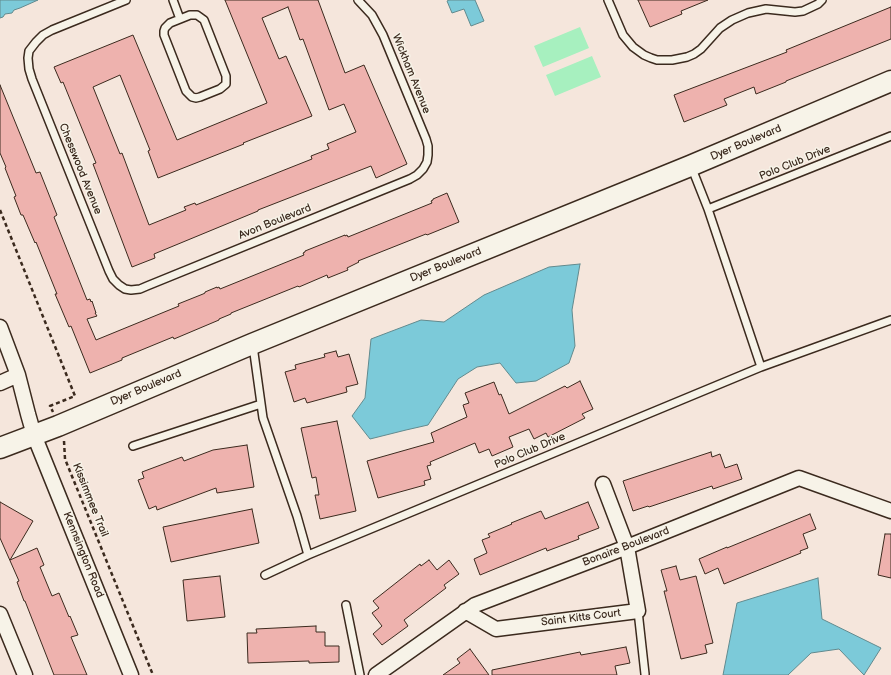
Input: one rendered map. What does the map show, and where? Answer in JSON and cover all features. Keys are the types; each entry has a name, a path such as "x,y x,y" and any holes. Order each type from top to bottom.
{"main road":[{"name":"Dyer Boulevard","path":"0,448 58,426 252,344 690,166 891,82"}],"street":[{"name":"Kennsington Road","path":"0,327 18,375 34,435 131,675"},
{"path":"0,383 18,375"},
{"name":"Bonaire Boulevard","path":"376,675 475,605 627,548 799,478 891,511"},
{"path":"604,484 627,548 638,611"},
{"name":"Saint Kitts Court","path":"465,611 496,629 638,611"},
{"path":"0,614 25,675"}],"lane":[{"name":"Chesswood Avenue","path":"125,289 113,279 109,271 32,79 29,69 29,51 43,35 52,30 126,0"},
{"path":"173,0 180,19"},
{"name":"Wickham Avenue","path":"358,0 372,15 383,35 426,139 428,146 427,162"},
{"path":"608,0 623,35 633,47 644,55 657,60 672,60 686,57 701,49 726,24 740,16 756,10 766,9 795,12 803,11 818,4 822,0"},
{"path":"190,15 197,15 204,20 226,76 226,84 200,97 192,97 186,91 164,36 167,25 180,19 190,15"},
{"name":"Polo Club Drive","path":"708,209 891,136"},
{"name":"Avon Boulevard","path":"125,289 140,289 410,179 423,169 427,162"},
{"path":"690,166 708,209 761,367"},
{"name":"Polo Club Drive","path":"265,575 761,367 891,320"},
{"path":"252,344 263,418 297,516 308,556"},
{"path":"133,446 261,404"},
{"path":"346,605 360,675"},
{"path":"638,611 646,674"}],"path":[{"name":"Kissimmee Trail","path":"0,210 75,396 50,406 65,443 65,459 153,675"}],"green space":[{"path":"580,27 589,48 543,67 534,46"},
{"path":"592,56 601,77 555,96 546,75"}],"water":[{"path":"0,0 38,0 14,10 12,13 5,14 0,18"},
{"path":"475,0 484,21 471,26 464,9 452,13 447,1"},
{"path":"580,264 572,310 575,346 569,363 536,381 516,383 500,363 477,367 458,379 428,425 370,439 352,416 365,398 371,339 421,320 444,322 484,295 549,267"},
{"path":"818,578 822,619 881,648 864,675 839,649 811,653 788,675 723,675 737,603"}],"building":[{"path":"225,0 318,0 345,73 364,65 407,164 376,178 371,166 258,210 154,254 155,258 132,267 93,164 96,163 63,82 61,83 54,67 133,35 177,140 267,103","holes":["288,7 300,40 303,39 329,110 344,104 356,132 327,144 329,149 311,156 312,159 196,205 195,203 184,207 186,210 149,225 122,153 120,154 93,87 120,75 150,150 148,151 158,178 312,116 286,56 279,59 262,18"]},
{"path":"638,0 708,0 681,11 682,14 650,27"},
{"path":"891,7 891,39 756,94 754,87 724,99 727,105 684,122 674,95 787,52 786,50"},
{"path":"0,85 36,173 40,172 57,215 54,217 87,300 90,299 91,302 92,301 97,316 87,319 96,340 179,306 178,304 217,287 220,289 304,255 303,253 305,251 345,235 348,237 432,203 431,201 433,199 447,193 459,222 358,261 359,262 347,268 348,270 328,278 327,275 299,287 298,286 231,313 219,320 174,339 173,337 122,358 122,360 90,373 71,326 69,327 55,294 57,294 36,242 35,243 23,215 21,215 14,197 16,196 0,153"},
{"path":"336,351 338,357 349,354 358,384 346,387 347,392 307,403 305,398 294,402 285,372 296,369 295,365 325,357 324,354"},
{"path":"580,381 593,409 582,414 585,418 548,437 546,433 534,439 529,429 509,437 513,447 492,456 489,449 479,453 475,443 430,462 431,465 427,466 431,479 424,481 425,485 378,498 367,461 434,442 431,433 467,417 463,405 469,403 465,393 494,382 499,395 501,394 509,414 565,386 567,388"},
{"path":"337,421 356,511 320,519 315,495 319,495 316,477 312,478 301,428"},
{"path":"247,445 254,487 217,493 216,488 157,510 156,506 149,509 138,480 144,478 142,472 182,457 184,461 213,450"},
{"path":"711,452 712,457 720,454 725,468 737,464 742,479 713,489 712,486 633,511 623,481"},
{"path":"0,502 33,521 10,560 37,548 44,565 40,567 52,596 59,593 78,635 71,637 87,675 54,675 24,601 17,582 19,581 0,538"},
{"path":"588,502 599,528 578,536 579,539 547,551 546,548 480,575 474,559 487,553 482,540 490,537 488,534 541,511 545,519"},
{"path":"252,509 259,543 171,562 163,527"},
{"path":"810,514 816,529 803,534 808,548 800,551 801,553 724,584 718,568 705,574 699,559"},
{"path":"885,534 891,534 891,578 878,575"},
{"path":"429,560 437,570 449,560 459,574 444,585 446,588 404,620 408,626 382,645 373,634 382,626 372,613 379,608 373,601 420,564 421,566"},
{"path":"676,566 680,580 696,576 713,643 705,645 707,653 681,659 664,591 667,591 661,570"},
{"path":"220,576 225,617 187,621 183,580"},
{"path":"316,626 316,632 325,632 325,646 339,646 339,662 309,663 309,661 248,663 247,633 257,633 256,629"},
{"path":"626,647 630,663 615,666 617,675 492,675 492,670 580,652 581,655"},
{"path":"470,649 489,675 443,675 460,663 457,659"}]}
